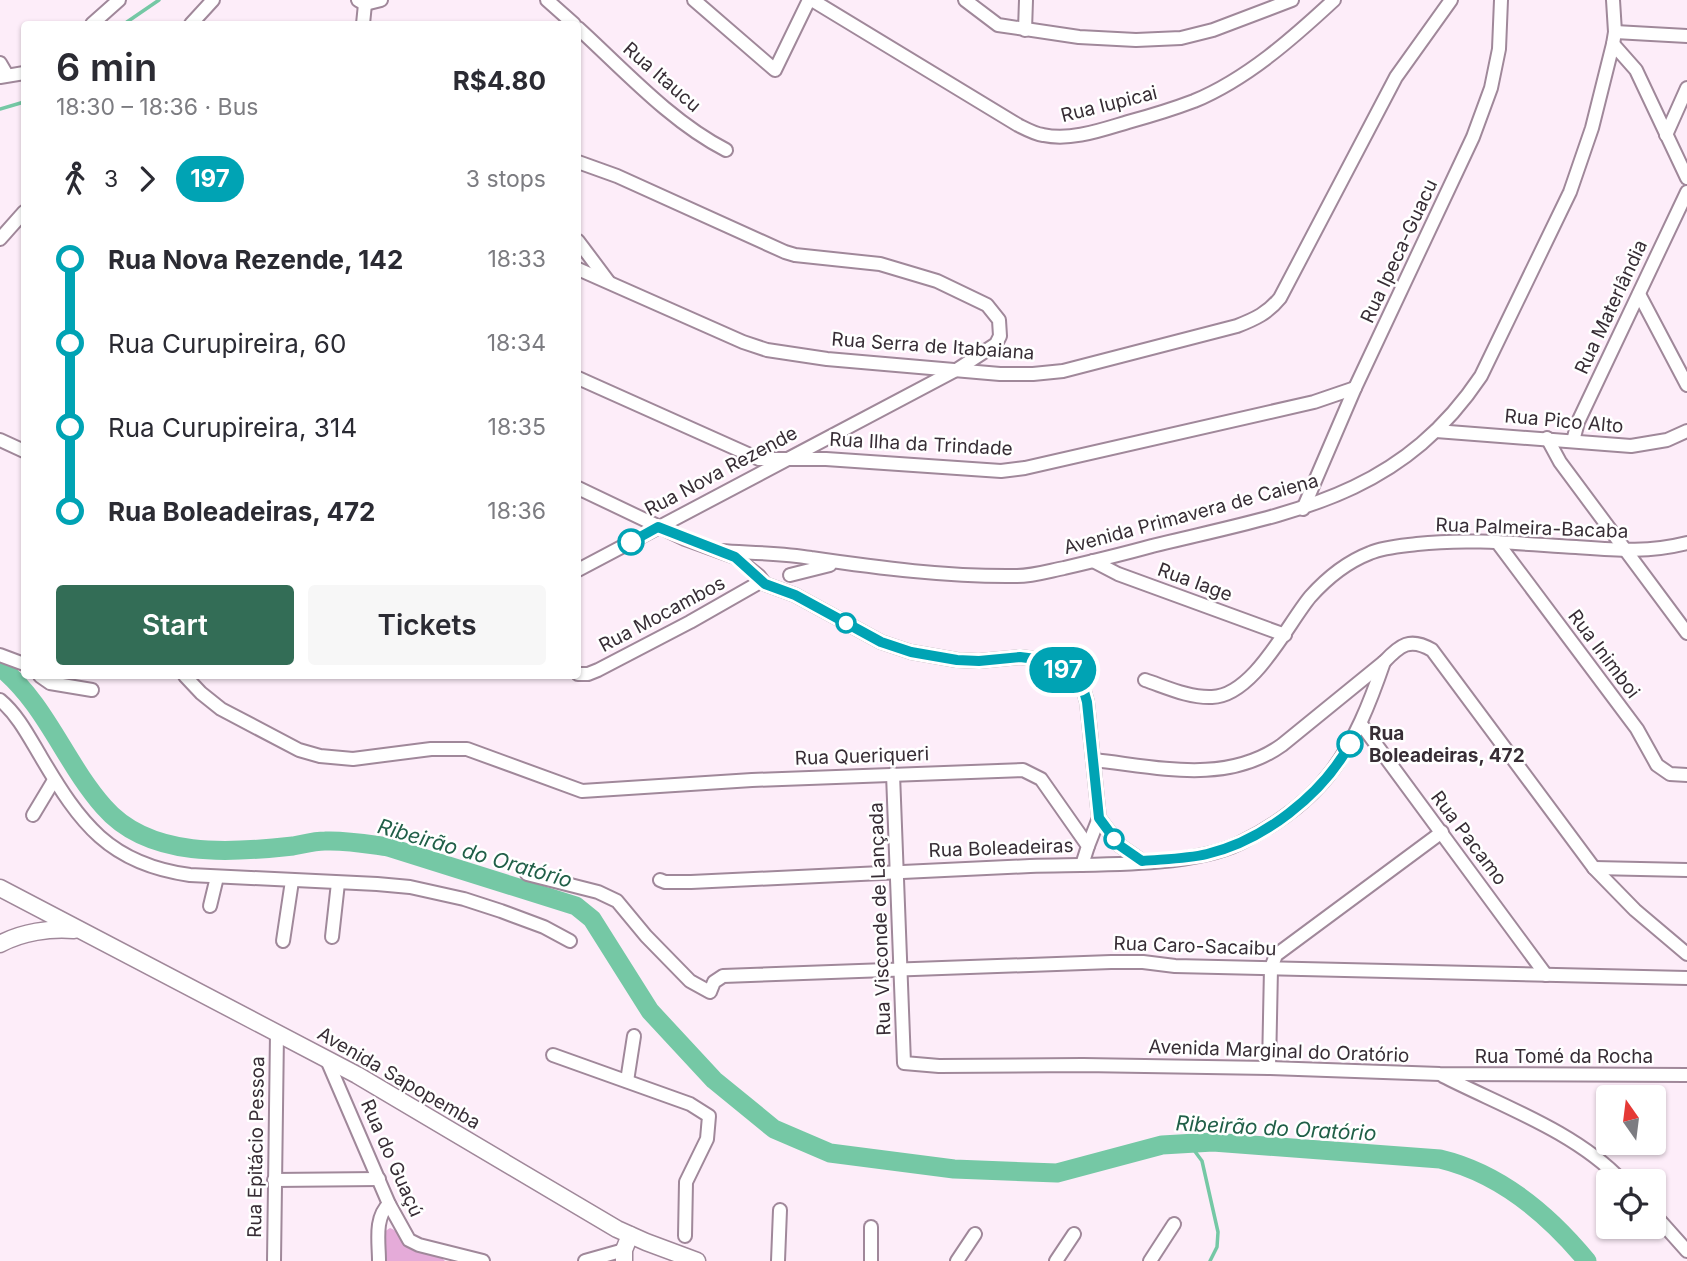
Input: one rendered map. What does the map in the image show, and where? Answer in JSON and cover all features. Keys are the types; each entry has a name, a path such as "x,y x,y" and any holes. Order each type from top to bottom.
{"main road":[{"name":"Avenida Sapopemba","path":"0,888 357,1075 626,1249 697,1261"},
{"path":"7,940 26,922 28,904"},
{"name":"Avenida Sapopemba","path":"7,940 48,931 80,931"}],"street":[{"path":"96,21 120,0"},
{"path":"194,21 213,0"},
{"path":"363,21 362,2 381,0"},
{"name":"Rua Itaucu","path":"547,0 570,21"},
{"path":"694,0 775,70 810,0"},
{"name":"Rua Iupicai","path":"810,0 1018,125 1041,135 1059,137 1093,132 1205,96 1268,57 1334,0"},
{"path":"965,0 998,25 1079,37 1136,40 1181,38 1213,30 1292,0"},
{"path":"1025,30 1026,0"},
{"name":"Rua Serra de Itabaiana","path":"581,270 767,350 827,359 1000,374 1063,371 1237,326 1271,309 1296,271 1396,77 1451,0"},
{"name":"Rua Ipeca-Guacu","path":"1303,509 1355,388 1473,137 1490,88 1499,49 1501,0"},
{"name":"Avenida Primavera de Caiena","path":"721,551 840,564 986,576 1021,576 1303,509 1371,479 1397,463 1436,431 1463,403 1481,376 1570,192 1592,128 1614,38 1614,0"},
{"name":"Rua Itaucu","path":"581,31 680,120 726,150"},
{"path":"1614,38 1687,36"},
{"path":"1614,38 1636,70 1687,178"},
{"path":"0,63 4,76"},
{"path":"1666,135 1687,88"},
{"name":"Rua Nova Rezende","path":"581,163 617,176 795,256 880,264 937,281 987,305 999,320 1000,336 996,344 958,369 581,568"},
{"name":"Rua Materlândia","path":"1573,441 1578,422 1687,192"},
{"path":"0,239 21,215"},
{"path":"581,245 610,284"},
{"path":"1639,294 1687,385"},
{"name":"Rua Ilha da Trindade","path":"581,379 759,459 826,459 1012,470 1314,402 1355,388"},
{"name":"Rua Pico Alto","path":"1436,431 1631,446 1667,440 1687,431"},
{"path":"1547,438 1560,462 1687,633"},
{"path":"0,440 21,450"},
{"name":"Avenida Primavera de Caiena","path":"581,489 658,527 735,557 765,581 814,605"},
{"name":"Rua Palmeira-Bacaba","path":"1145,680 1189,694 1219,696 1252,675 1285,635 1310,598 1329,579 1366,555 1397,547 1433,542 1497,542 1641,552 1687,543"},
{"name":"Rua Inimboi","path":"1497,542 1637,729 1657,765 1670,774 1687,775"},
{"path":"790,576 782,585 765,581 758,568 761,561 775,555 789,562 790,576 814,605 881,642 911,652 979,661 1020,657 1036,659 1067,672 1083,688 1087,702 1099,818 1082,864"},
{"name":"Rua Iage","path":"1093,561 1118,574 1285,635"},
{"name":"Avenida Primavera de Caiena","path":"790,576 814,567 840,564"},
{"name":"Rua Mocambos","path":"581,674 598,670 765,581"},
{"path":"1094,760 1191,771 1217,770 1246,764 1282,745 1398,648 1405,644 1418,644 1432,650 1594,868 1635,910 1687,954"},
{"path":"0,655 21,662"},
{"name":"Rua Boleadeiras","path":"660,880 691,882 1082,864 1208,854 1252,836 1305,801 1325,782 1340,763 1361,724 1384,662"},
{"path":"44,679 50,683 92,690"},
{"name":"Rua Queriqueri","path":"188,679 221,709 299,750 336,758 431,749 467,749 582,792 752,779 1012,769 1032,773 1041,779 1088,846"},
{"path":"0,702 16,717 54,780 88,827 111,847 169,872 217,877 391,885 464,899 544,926 570,941"},
{"name":"Rua Pacamo","path":"1361,724 1546,975"},
{"name":"Rua Visconde de Lançada","path":"893,774 904,1063"},
{"path":"33,815 54,780"},
{"path":"1099,818 1119,845 1142,861"},
{"path":"1269,1068 1271,968 1276,955 1442,832"},
{"path":"1594,868 1687,870"},
{"name":"Rua Caro-Sacaibu","path":"527,874 609,897 624,908 653,944 690,981 710,992 714,982 723,976 1111,962 1146,962 1175,966 1687,978"},
{"path":"210,906 217,877"},
{"path":"283,941 288,881"},
{"path":"332,937 338,883"},
{"name":"Rua Epitácio Pessoa","path":"274,1261 277,1033"},
{"path":"627,1081 634,1037"},
{"path":"553,1055 690,1104 706,1113 710,1120 707,1139 686,1182 685,1236"},
{"name":"Rua do Guaçú","path":"327,1060 389,1204 411,1242 454,1257 483,1261"},
{"name":"Avenida Marginal do Oratório","path":"904,1063 940,1066 1269,1068 1440,1074 1566,1138 1609,1169"},
{"name":"Rua Tomé da Rocha","path":"1440,1074 1687,1075"},
{"path":"274,1180 379,1179"},
{"path":"379,1261 379,1222 382,1211 389,1204"},
{"path":"778,1261 780,1210"},
{"path":"1150,1261 1174,1224"},
{"path":"871,1227 871,1261"},
{"path":"1666,1228 1687,1253 1679,1261"},
{"path":"957,1261 975,1234"},
{"path":"1056,1261 1074,1234"},
{"path":"585,1261 626,1249"}],"shaded area":[{"path":"390,1228 406,1245 441,1257 445,1261 384,1261 384,1232"}],"waterway":[{"path":"128,21 159,0"},
{"path":"0,109 21,103"},
{"name":"Ribeirão do Oratório","path":"0,667 30,698 104,807 122,824 144,836 192,849 244,850 325,841 388,847 576,906 592,919 650,1011 714,1080 774,1129 830,1153 954,1169 1057,1173 1162,1145 1213,1142 1440,1159 1483,1174 1521,1198 1556,1228 1587,1261"},
{"path":"1188,1142 1202,1161 1218,1232 1217,1247 1210,1261"}],"bus line":[{"name":"197","path":"631,542 658,527 721,551 745,564 765,584 785,590 881,642 911,652 957,660 1020,657 1036,659 1067,672 1083,688 1087,702 1099,818 1119,845 1142,861 1208,854 1252,836 1305,801 1325,782 1350,744"}],"place":[{"name":"Rua Boleadeiras, 472","path":"1350,744"}]}
